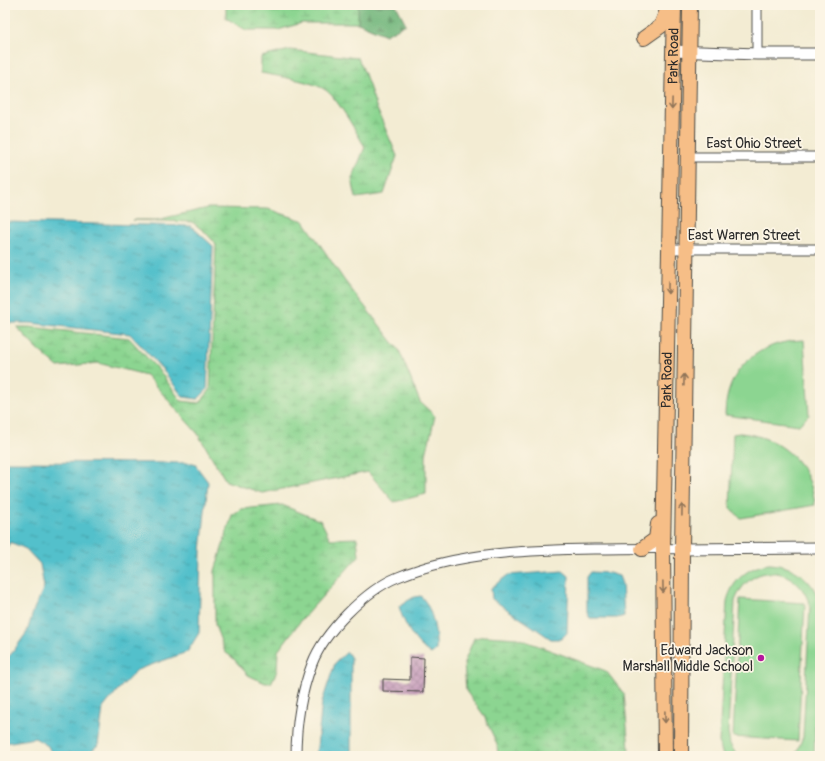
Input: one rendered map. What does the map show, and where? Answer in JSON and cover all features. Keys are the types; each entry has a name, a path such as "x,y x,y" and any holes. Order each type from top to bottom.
{"main road":[{"path":"644,38 661,26 669,5"},
{"name":"Park Road","path":"665,756 663,548 674,5"},
{"path":"681,5 680,34 683,44 689,52"},
{"name":"Park Road","path":"681,756 682,549 690,5"},
{"path":"672,128 677,149 677,230 679,241 686,250"},
{"path":"642,549 656,539 661,457 665,430"},
{"path":"665,430 671,462 672,525 674,537 682,549"},
{"path":"663,548 675,570 674,626 676,664 681,676"}],"street":[{"path":"757,5 757,54"},
{"path":"673,51 757,54 820,54"},
{"name":"East Ohio Street","path":"688,157 820,157"},
{"name":"East Warren Street","path":"669,249 820,249"},
{"path":"296,756 300,705 312,663 330,634 352,609 375,590 397,578 436,565 496,554 543,550 820,548"}],"green space":[{"path":"226,5 358,5 358,23 302,23 278,30 246,30 226,18"},
{"path":"358,5 396,5 406,24 386,35 358,23"},
{"path":"290,50 358,58 377,109 397,156 384,194 356,198 352,179 365,147 341,107 329,93 318,86 294,79 261,73 261,57"},
{"path":"208,208 268,209 304,221 344,280 399,350 420,402 435,416 426,455 426,494 394,502 368,472 262,493 226,481 198,434 146,375 98,363 58,367 35,347 17,327 30,327 129,338 161,373 181,401 200,403 210,390 216,244 205,232 192,222 133,220 156,220"},
{"path":"804,340 809,415 799,425 725,415 727,398 731,384 748,360 759,352 773,346"},
{"path":"740,433 755,435 768,440 791,454 807,476 815,505 741,518 730,508 733,434"},
{"path":"282,505 321,521 330,539 357,538 359,556 302,619 278,651 277,671 271,683 265,683 248,675 233,658 225,652 215,625 215,571 232,515 241,509"},
{"path":"769,564 784,566 798,572 809,582 817,595 819,603 821,628 814,756 795,756 803,737 810,606 804,592 796,582 785,576 774,573 762,574 752,579 742,588 735,601 728,732 730,744 737,756 723,756 719,742 727,601 733,587 742,576 754,568"},
{"path":"740,599 805,603 798,741 733,737"},
{"path":"486,636 517,638 606,671 624,694 629,749 627,756 498,756 497,744 483,714 466,691 464,663 474,638"}],"water":[{"path":"5,222 191,226 213,246 207,390 198,399 183,397 163,370 130,334 30,323 5,323"},
{"path":"5,462 194,463 208,482 201,551 199,633 187,652 137,670 117,691 103,708 98,745 86,756 53,756 48,746 35,738 5,743 5,660 27,632 34,609 44,587 40,564 26,549 10,542 5,552"},
{"path":"563,571 569,576 567,633 561,639 551,639 492,599 491,588 508,575"},
{"path":"591,572 609,573 619,576 622,584 624,616 617,618 590,618 587,613 587,577"},
{"path":"421,596 429,608 435,629 436,650 431,654 420,645 410,633 403,619 399,606 414,597"},
{"path":"347,652 351,658 351,756 316,756 322,702 335,663"}],"building":[{"path":"410,657 424,658 423,692 383,691 383,679 410,680"}],"place":[{"name":"Edward Jackson Marshall Middle School","path":"761,658"}]}
